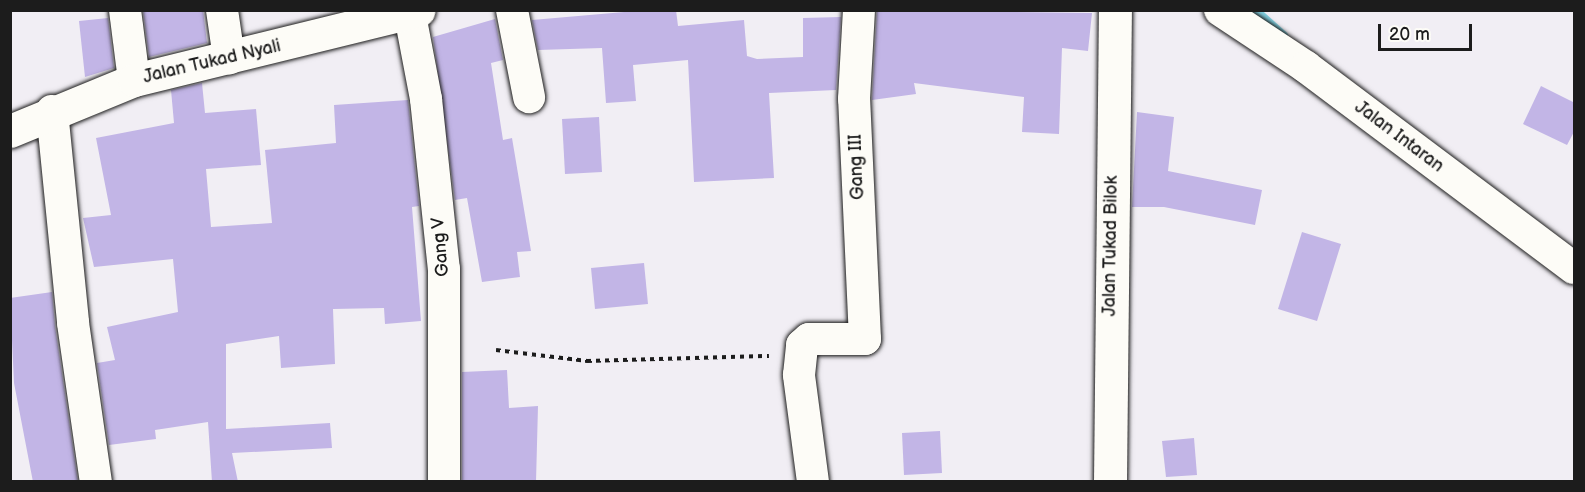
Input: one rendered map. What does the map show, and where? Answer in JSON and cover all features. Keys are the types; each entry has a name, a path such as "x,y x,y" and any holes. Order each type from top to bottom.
{"street":[{"path":"124,10 134,80"},
{"path":"222,10 229,58"},
{"path":"512,10 529,97"},
{"name":"Gang III","path":"800,356 809,339 864,341 854,99 859,10"},
{"name":"Jalan Tukad Bilok","path":"1110,482 1115,10"},
{"name":"Jalan Intaran","path":"1220,10 1306,67 1575,268"},
{"name":"Jalan Tukad Nyali","path":"10,131 52,111 134,80 414,13"},
{"name":"Gang V","path":"414,13 426,99 444,269 444,482"},
{"path":"52,111 73,322 96,482"},
{"path":"800,356 813,482"}],"path":[{"path":"496,350 587,361 800,356"}],"building":[{"path":"143,10 203,10 207,43 149,57"},
{"path":"647,10 676,10 678,26 744,20 747,56 757,59 803,57 803,18 841,17 836,90 769,93 774,178 694,182 688,60 633,65 636,101 606,103 602,48 538,50 532,20"},
{"path":"877,10 1092,13 1088,51 1062,48 1059,134 1022,132 1024,97 914,83 916,94 872,100"},
{"path":"108,18 114,68 85,77 79,21"},
{"path":"495,19 503,60 491,63 503,140 512,138 531,251 517,252 520,277 482,282 467,198 455,200 433,37"},
{"path":"202,83 205,113 256,109 261,165 206,169 211,227 272,223 265,150 336,143 334,105 408,100 419,206 412,207 421,321 385,324 384,308 333,309 335,364 281,368 279,336 226,344 226,429 330,423 332,448 232,453 238,482 212,482 208,422 155,430 156,439 109,445 97,363 115,360 107,327 178,312 173,259 94,267 83,218 111,215 96,138 174,123 171,90"},
{"path":"1541,86 1575,103 1575,130 1567,145 1523,124"},
{"path":"1137,112 1174,117 1168,171 1262,190 1255,225 1164,207 1132,207"},
{"path":"599,117 602,172 565,174 562,119"},
{"path":"1302,232 1341,244 1317,321 1278,309"},
{"path":"644,263 648,304 595,309 591,268"},
{"path":"52,292 78,482 33,482 14,383 10,298"},
{"path":"507,370 509,408 538,406 536,482 462,482 462,372"},
{"path":"940,431 942,473 904,475 902,433"},
{"path":"1194,438 1197,475 1166,477 1162,441"}],"waterway":[{"path":"1255,10 1283,35"}]}
